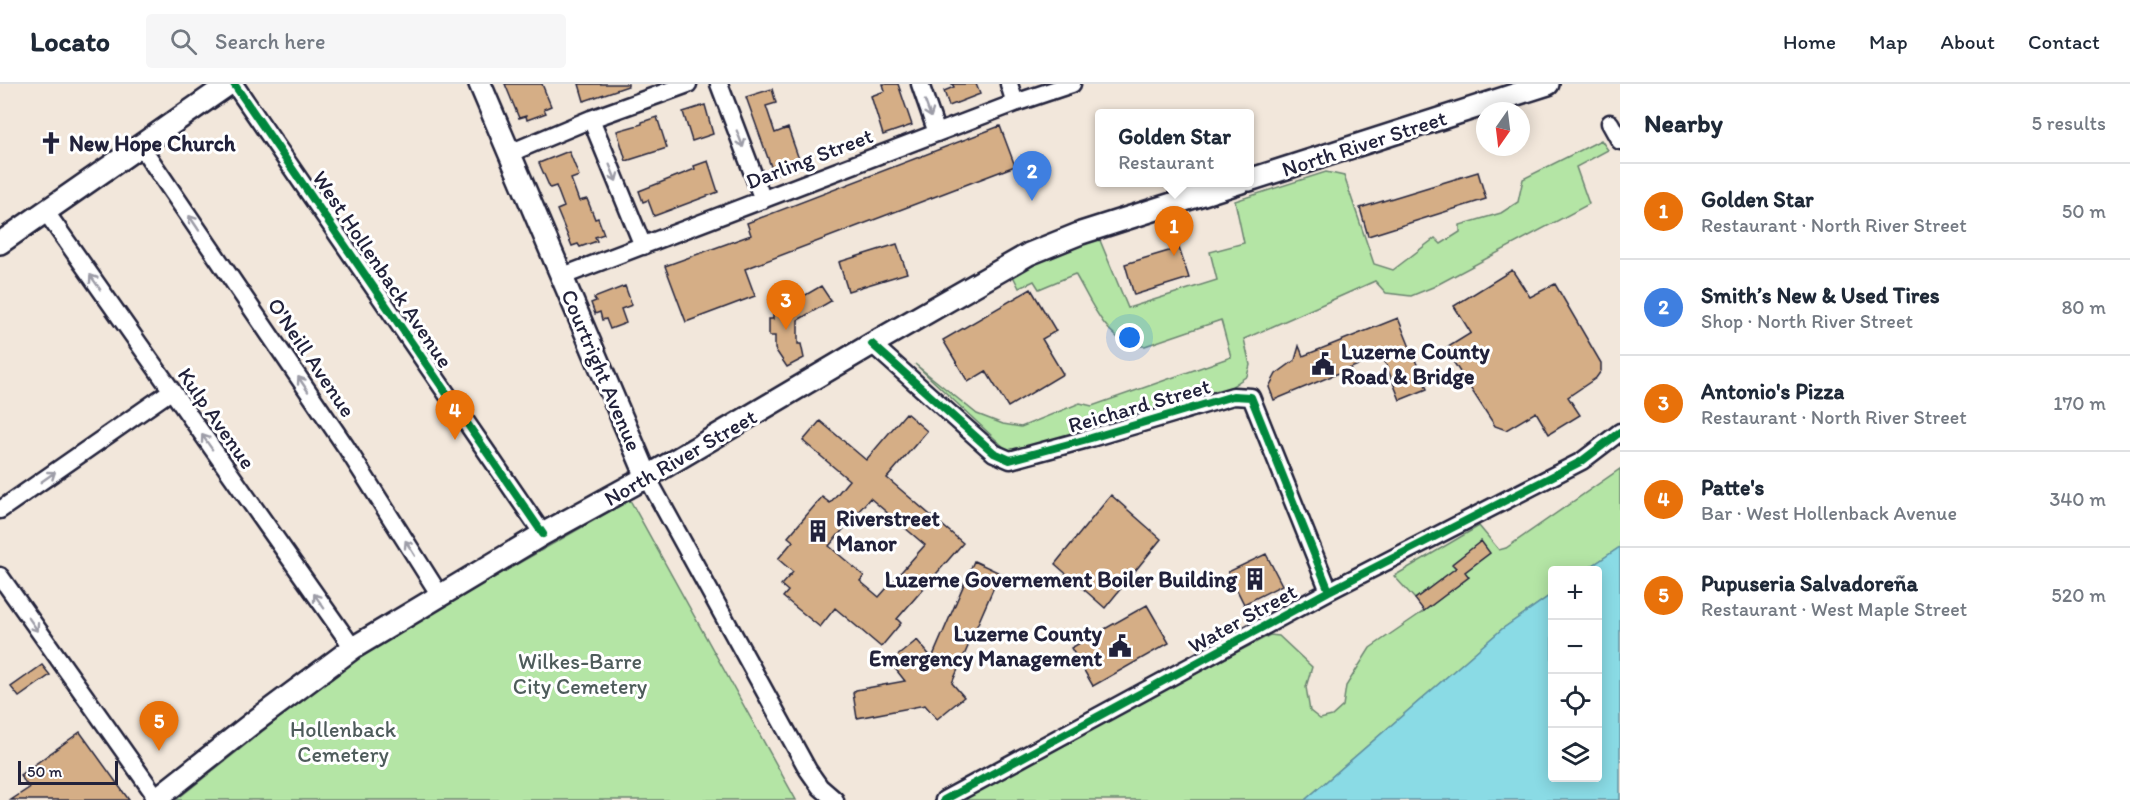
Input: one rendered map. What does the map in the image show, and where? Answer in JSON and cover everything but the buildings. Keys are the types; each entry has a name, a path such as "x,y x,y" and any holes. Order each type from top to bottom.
{"main road":[{"path":"0,243 229,84"},
{"name":"Courtright Avenue","path":"480,84 647,477"},
{"name":"North River Street","path":"1254,178 1517,89 1548,84"},
{"name":"North River Street","path":"156,799 353,648 543,534 647,477 1029,254 1081,233 1228,187"}],"street":[{"name":"West Hollenback Avenue","path":"234,84 543,534"},
{"path":"510,153 591,119 688,84"},
{"path":"719,84 763,200"},
{"path":"920,84 937,133"},
{"path":"1009,84 1015,103"},
{"name":"Darling Street","path":"563,276 1015,103 1072,84"},
{"path":"591,119 643,246"},
{"path":"1610,123 1620,141"},
{"name":"O'Neill Avenue","path":"141,146 346,447 441,597"},
{"name":"Kulp Avenue","path":"46,212 353,648"},
{"name":"Reichard Street","path":"872,344 994,453 1010,460 1233,396 1251,397 1329,591"},
{"path":"0,510 171,391"},
{"name":"Water Street","path":"944,800 1329,591 1582,460 1620,432"},
{"name":"Courtright Avenue","path":"647,477 808,770 820,787 835,800"},
{"path":"0,576 156,799"}],"green space":[{"path":"1601,140 1608,150 1576,167 1589,204 1433,287 1411,296 1386,293 1375,281 1244,339 1250,365 1247,376 1225,391 1009,452 915,364 977,414 1003,424 1021,427 1080,403 1092,406 1231,357 1221,320 1145,346 1131,345 1112,333 1091,304 1075,274 1039,289 1034,281 1019,288 1012,274 1036,258 1099,238 1128,308 1217,280 1210,252 1244,243 1235,201 1326,172 1344,176 1374,264 1393,270 1435,238 1441,244 1460,232 1460,225 1501,213 1518,202 1523,179"},
{"path":"1620,469 1620,547 1592,566 1548,566 1548,597 1502,629 1305,800 953,800 1270,635 1279,636 1312,667 1306,687 1310,711 1320,719 1332,716 1343,706 1346,686 1370,648 1468,577 1465,572 1481,542 1453,563 1456,568 1415,599 1394,576 1479,526 1499,550 1506,548"},
{"name":"Wilkes-Barre City Cemetery","path":"630,500 796,800 176,800 358,655"}],"water":[{"path":"1620,547 1620,800 1305,800 1502,629 1548,597 1548,782 1602,782 1602,566 1592,566"}],"cycle path":[{"path":"234,84 543,534"},
{"path":"872,344 994,453 1010,460 1233,396 1251,397 1329,591"},
{"path":"944,800 1329,591 1582,461 1620,432"}],"place":[{"name":"New Hope Church","path":"51,143"},
{"name":"Smith’s New & Used Tires","path":"1032,201"},
{"name":"Golden Star","path":"1174,256"},
{"name":"Antonio's Pizza","path":"786,330"},
{"name":"Luzerne County Road & Bridge","path":"1323,364"},
{"name":"Patte's","path":"455,440"},
{"name":"Riverstreet Manor","path":"818,531"},
{"name":"Luzerne Governement Boiler Building","path":"1255,579"},
{"name":"Luzerne County Emergency Management","path":"1120,646"},
{"name":"Pupuseria Salvadoreña","path":"159,751"}],"park label":[{"name":"Hollenback Cemetery","path":"343,742"}]}
